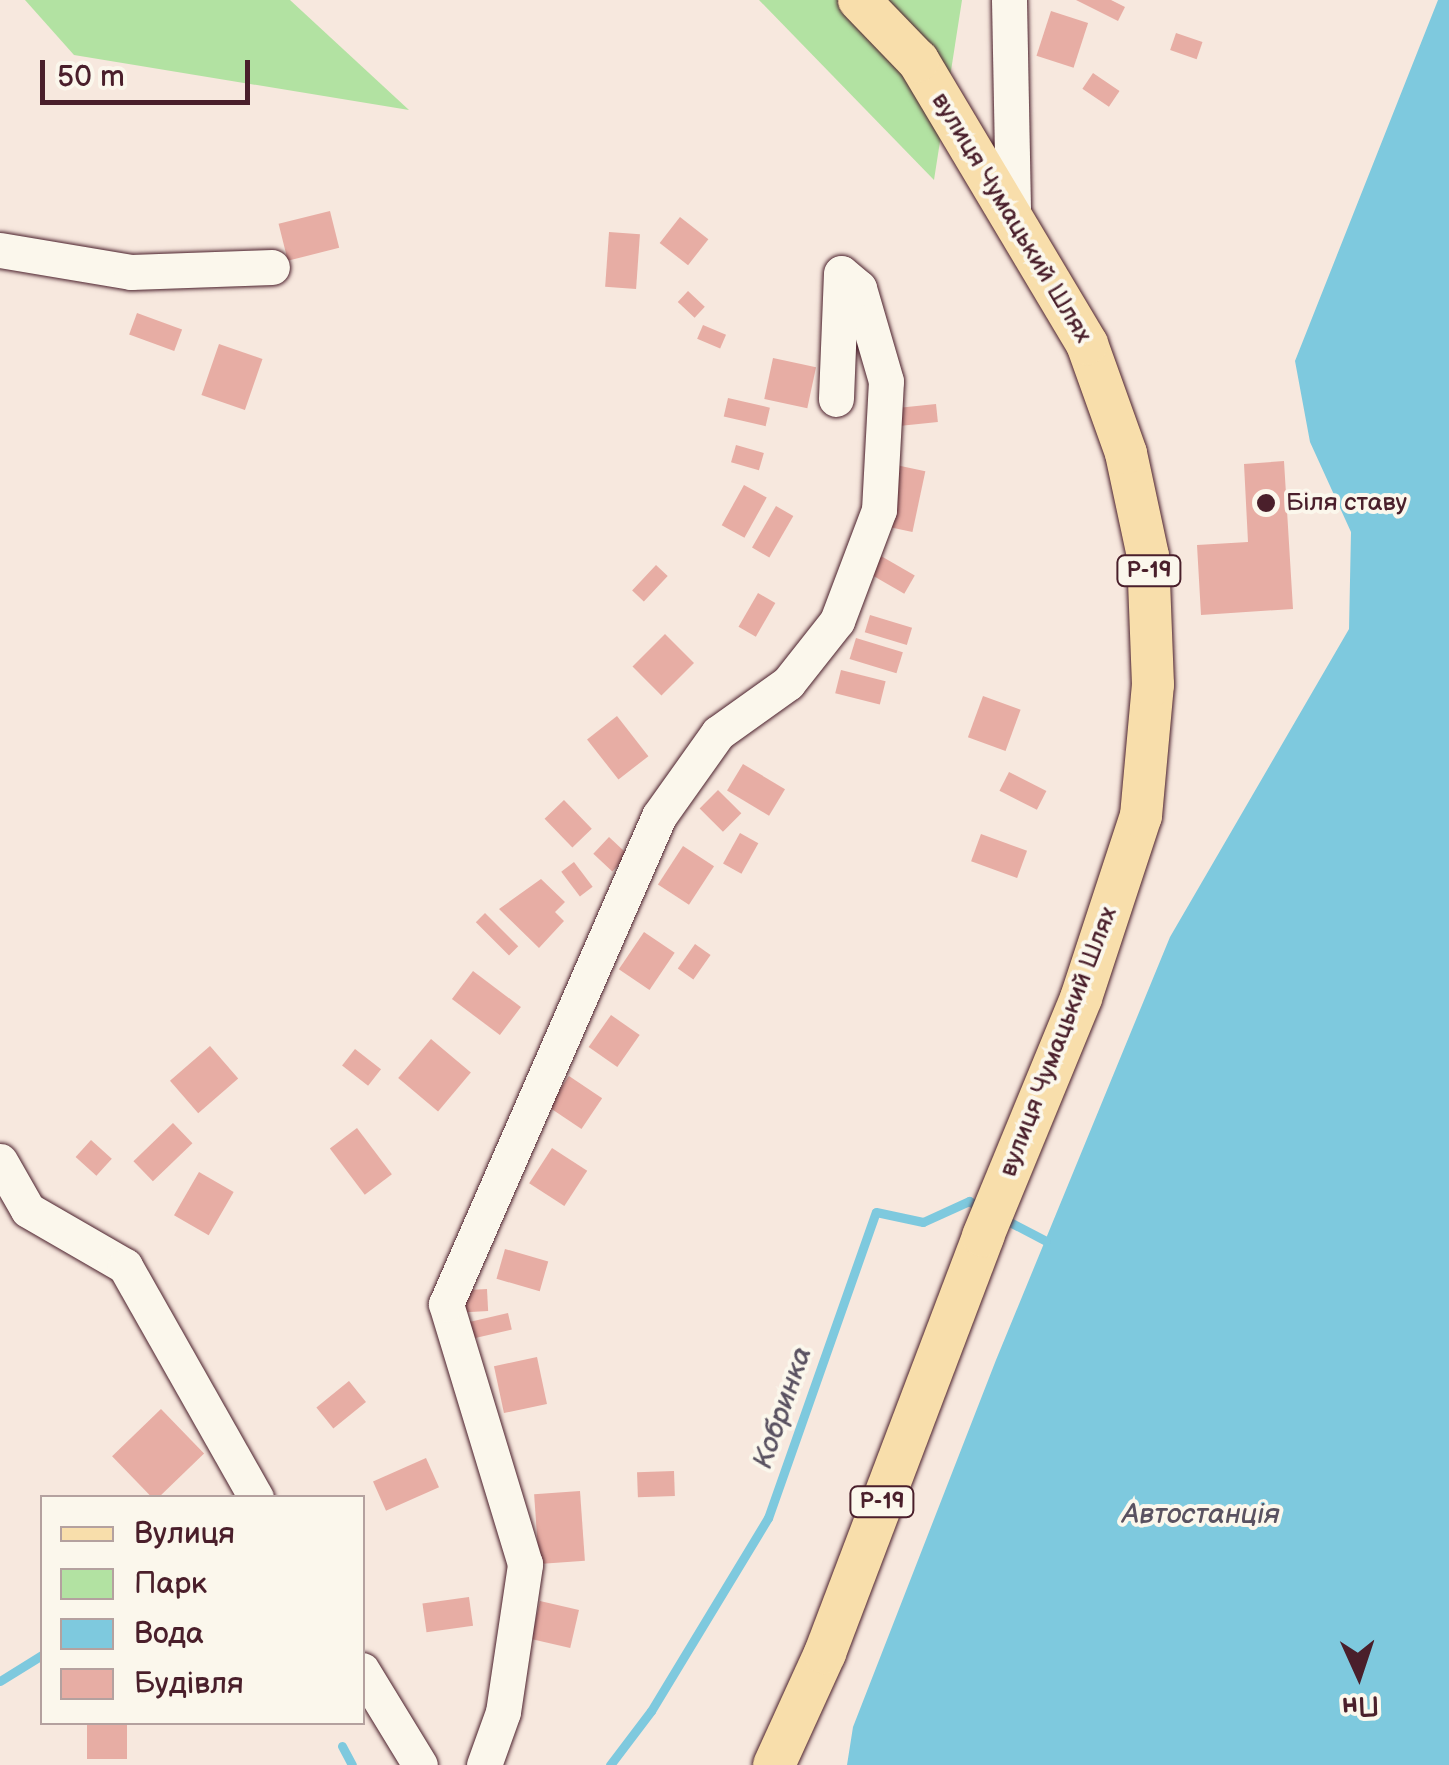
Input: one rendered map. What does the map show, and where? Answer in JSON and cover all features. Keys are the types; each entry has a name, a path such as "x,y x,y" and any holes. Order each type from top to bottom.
{"main road":[{"name":"вулиця Чумацький Шлях","path":"774,1765 825,1653 982,1236 1081,998 1141,816 1153,685 1148,556 1126,453 1088,344 918,60 859,0"}],"street":[{"path":"1008,0 1013,218"},
{"path":"0,250 131,272 272,266"},
{"path":"484,1765 503,1712 524,1564 446,1304 660,816 718,733 788,683 837,621 879,510 886,381 859,288 841,272 836,399"},
{"path":"0,1161 28,1210 125,1266 254,1495"},
{"path":"365,1675 420,1765"}],"green space":[{"path":"25,0 290,0 409,110 74,55"},
{"path":"759,0 962,0 934,180"}],"water":[{"name":"Автостанція","path":"1438,0 1449,0 1449,1765 847,1765 853,1727 996,1360 1170,937 1349,629 1351,532 1310,442 1295,361"}],"building":[{"path":"1076,0 1111,0 1125,7 1118,21"},
{"path":"1051,11 1088,23 1074,68 1036,56"},
{"path":"1176,33 1202,42 1197,59 1170,50"},
{"path":"1093,73 1120,91 1109,107 1082,89"},
{"path":"330,211 339,248 288,261 279,224"},
{"path":"680,217 708,239 688,265 660,243"},
{"path":"609,232 640,234 636,289 605,287"},
{"path":"688,291 705,307 695,318 678,302"},
{"path":"137,313 182,329 174,351 129,335"},
{"path":"703,325 726,335 720,349 697,339"},
{"path":"219,344 262,359 245,410 201,395"},
{"path":"773,358 816,367 807,408 764,399"},
{"path":"728,398 770,408 766,426 724,417"},
{"path":"936,404 938,422 899,426 897,408"},
{"path":"736,445 764,453 759,470 731,462"},
{"name":"Біля ставу","path":"1284,461 1293,609 1201,615 1197,545 1248,542 1244,464"},
{"path":"896,465 925,471 912,532 883,526"},
{"path":"744,485 767,498 744,538 722,525"},
{"path":"776,506 793,516 769,558 752,548"},
{"path":"881,556 915,576 904,594 870,574"},
{"path":"656,565 668,576 644,602 632,591"},
{"path":"758,593 775,603 756,637 738,627"},
{"path":"870,615 912,628 907,645 865,632"},
{"path":"665,634 694,663 661,696 632,667"},
{"path":"856,638 903,652 896,673 850,659"},
{"path":"841,670 886,681 880,704 835,693"},
{"path":"983,696 1021,710 1006,751 968,737"},
{"path":"617,716 648,756 618,780 587,739"},
{"path":"743,764 785,789 769,816 727,791"},
{"path":"1009,772 1046,791 1037,810 999,791"},
{"path":"718,790 741,813 723,832 700,808"},
{"path":"564,800 592,829 572,848 545,819"},
{"path":"740,833 758,843 741,874 723,864"},
{"path":"981,834 1027,851 1017,878 971,861"},
{"path":"609,837 628,855 612,872 593,854"},
{"path":"683,846 714,866 689,905 658,885"},
{"path":"574,862 593,887 580,896 561,872"},
{"path":"541,879 565,902 555,912 564,921 539,948 499,909"},
{"path":"485,913 518,946 509,955 476,922"},
{"path":"644,932 675,953 650,990 619,969"},
{"path":"695,944 711,955 693,979 678,969"},
{"path":"473,971 521,1007 500,1035 452,999"},
{"path":"611,1015 640,1035 617,1067 589,1047"},
{"path":"431,1039 471,1072 438,1111 398,1078"},
{"path":"210,1046 238,1078 198,1113 170,1081"},
{"path":"355,1049 381,1069 368,1086 342,1066"},
{"path":"569,1076 602,1098 581,1129 548,1107"},
{"path":"173,1123 192,1143 153,1181 133,1161"},
{"path":"357,1128 392,1174 365,1195 330,1148"},
{"path":"91,1140 112,1159 96,1176 76,1157"},
{"path":"552,1148 587,1171 564,1206 529,1183"},
{"path":"199,1172 234,1192 209,1235 174,1215"},
{"path":"505,1249 548,1261 540,1291 496,1279"},
{"path":"487,1289 488,1311 461,1312 460,1290"},
{"path":"508,1313 512,1330 470,1339 466,1323"},
{"path":"537,1357 547,1404 504,1413 494,1366"},
{"path":"349,1381 366,1402 333,1428 316,1407"},
{"path":"161,1409 204,1454 161,1495 150,1495 112,1456"},
{"path":"426,1458 439,1487 386,1511 373,1482"},
{"path":"674,1471 675,1496 638,1497 637,1472"},
{"path":"580,1491 585,1561 539,1564 534,1494"},
{"path":"469,1597 473,1626 426,1632 422,1604"},
{"path":"540,1601 579,1610 570,1648 531,1639"},
{"path":"87,1725 127,1725 127,1759 87,1759"}],"waterway":[{"name":"Кобринка","path":"610,1765 651,1711 768,1518 876,1212 923,1222 969,1201 981,1208"},
{"name":"Кобринка","path":"1004,1219 1046,1241"},
{"name":"Кобринка","path":"0,1681 40,1656"},
{"name":"Кобринка","path":"342,1746 352,1765"}],"place":[{"name":"Біля ставу","path":"1266,503"}]}
